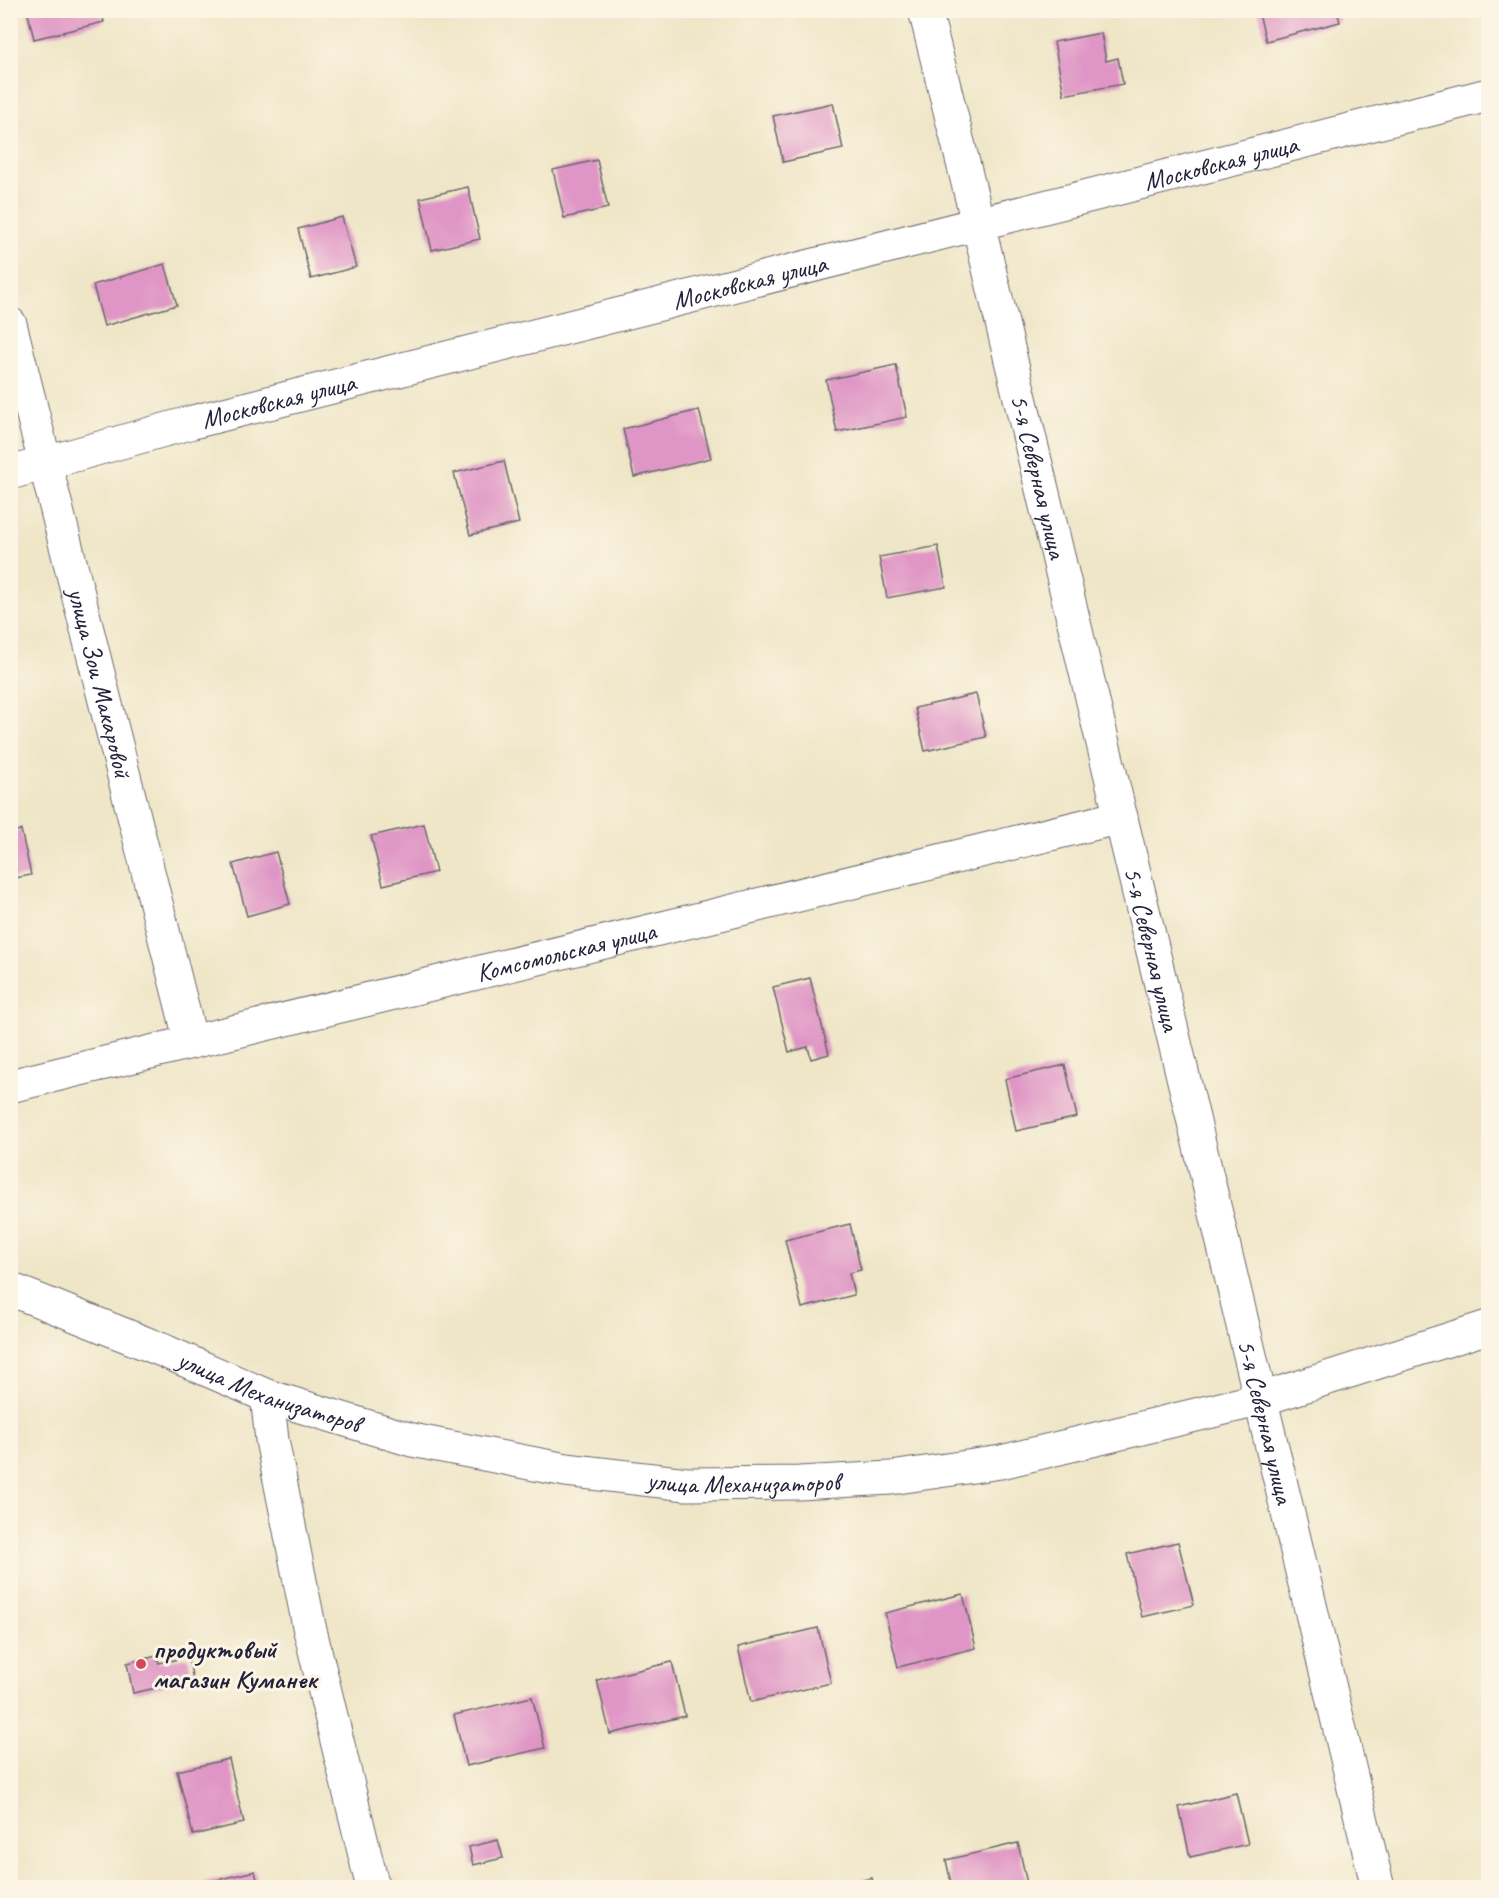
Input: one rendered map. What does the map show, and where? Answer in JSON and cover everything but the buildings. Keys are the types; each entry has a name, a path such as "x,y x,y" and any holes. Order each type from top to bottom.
{"street":[{"name":"5-я Северная улица","path":"925,10 1378,1887"},
{"name":"Московская улица","path":"10,473 193,422 1488,95"},
{"name":"улица Зои Макаровой","path":"10,324 191,1042"},
{"name":"Комсомольская улица","path":"10,1086 1121,817"},
{"name":"улица Механизаторов","path":"10,1289 162,1350 267,1396 412,1440 566,1470 687,1484 799,1483 891,1478 990,1464 1262,1399 1488,1328"},
{"path":"267,1396 272,1440 309,1626 374,1887"}],"place":[{"name":"продуктовый магазин Куманек","path":"141,1664"}]}
